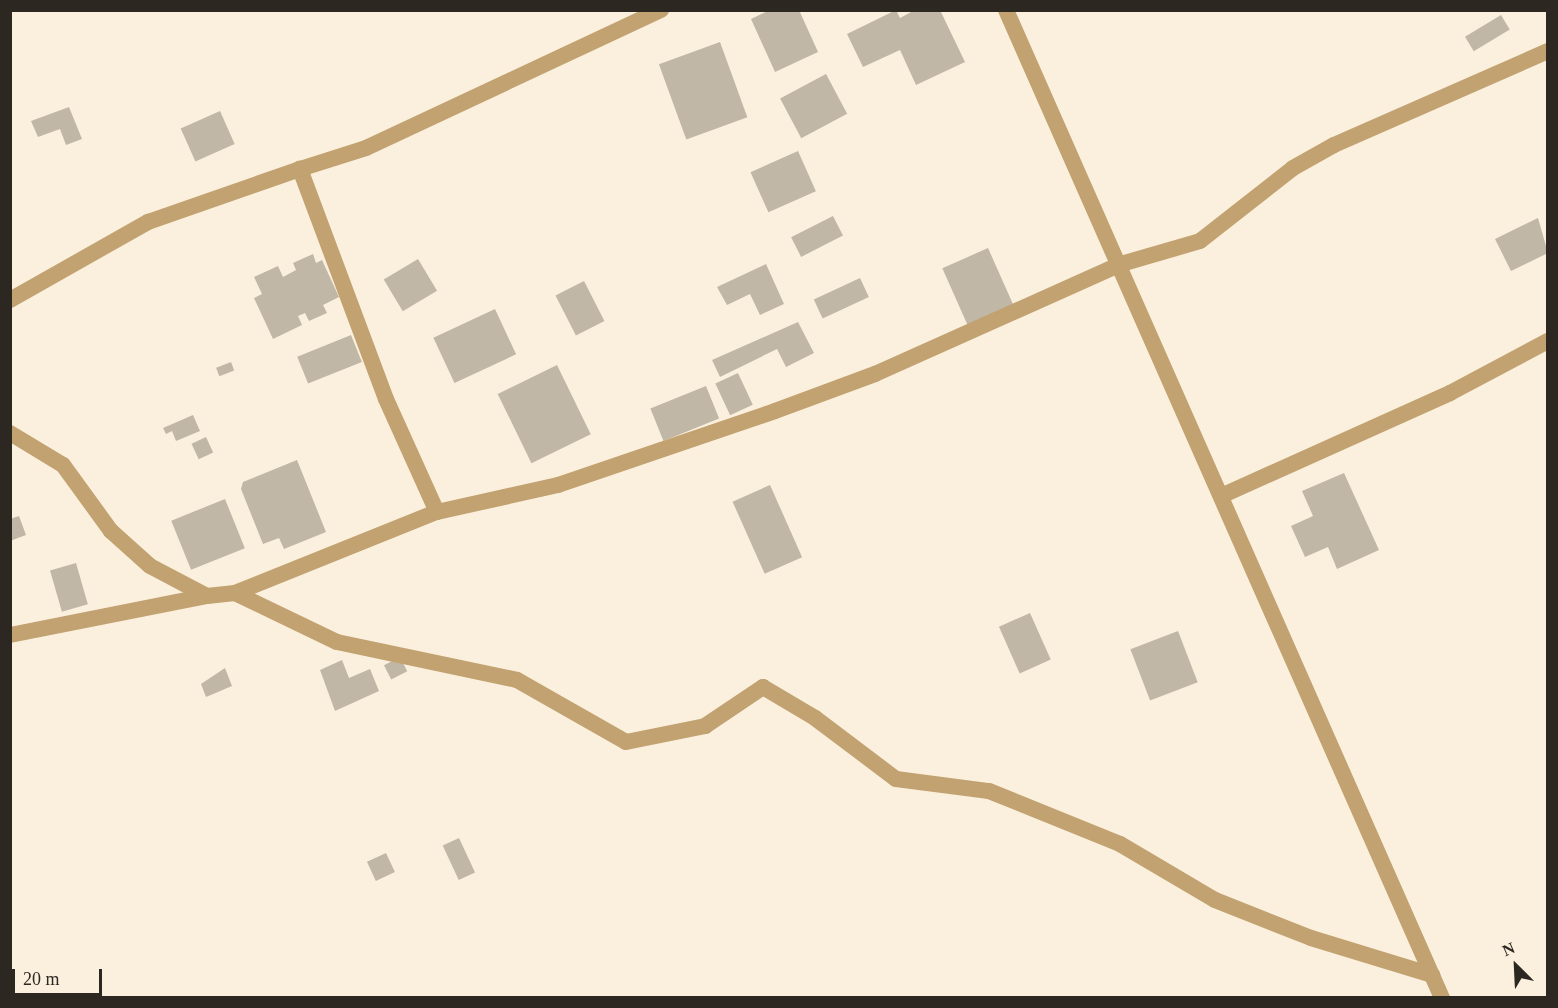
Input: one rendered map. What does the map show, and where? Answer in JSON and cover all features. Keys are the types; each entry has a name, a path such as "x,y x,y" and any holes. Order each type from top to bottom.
{"street":[{"path":"10,300 148,222 366,148 662,10"},
{"path":"1006,10 1121,264 1442,998"},
{"path":"10,635 207,596 235,593 437,512 558,485 775,411 875,374 1121,264 1200,241 1293,168 1334,145 1548,51"},
{"path":"300,169 386,399 437,512"},
{"path":"1221,496 1450,393 1548,341"},
{"path":"10,433 63,465 129,549 207,596"},
{"path":"235,593 337,642 517,680 626,742 705,726 763,687 815,718 896,779 989,790 1120,844 1215,900 1311,938 1432,975"}],"building":[{"path":"770,10 799,10 818,52 775,72 751,19"},
{"path":"896,10 900,18 915,10 940,10 965,62 916,85 900,50 863,67 847,34"},
{"path":"1501,15 1510,30 1474,51 1465,37"},
{"path":"720,42 747,117 686,139 659,64"},
{"path":"826,74 847,114 801,138 780,98"},
{"path":"69,107 82,139 66,145 60,129 38,137 31,121"},
{"path":"220,111 235,144 195,161 181,128"},
{"path":"798,151 816,191 768,212 750,172"},
{"path":"833,216 843,236 801,257 791,237"},
{"path":"1538,218 1548,253 1511,271 1495,239"},
{"path":"988,248 1014,306 968,327 942,268"},
{"path":"313,254 316,263 322,260 339,297 323,305 327,313 309,321 305,313 298,316 302,325 273,339 254,298 262,294 254,277 278,266 283,277 296,270 293,263"},
{"path":"418,259 437,291 403,311 384,280"},
{"path":"766,264 784,304 760,315 750,294 727,305 717,287"},
{"path":"860,278 869,297 823,319 814,300"},
{"path":"584,281 604,321 576,336 555,296"},
{"path":"495,309 516,354 455,383 433,338"},
{"path":"798,322 814,353 786,367 777,349 720,377 712,360"},
{"path":"351,335 362,362 308,384 297,357"},
{"path":"231,362 234,370 219,376 216,368"},
{"path":"557,365 591,434 531,463 498,394"},
{"path":"738,373 753,405 730,415 715,384"},
{"path":"706,386 719,418 663,441 650,408"},
{"path":"193,415 200,431 176,441 172,431 166,434 163,428"},
{"path":"206,437 213,452 199,459 191,444"},
{"path":"297,460 326,532 284,549 279,538 263,544 241,489 243,482"},
{"path":"1344,473 1379,550 1337,569 1328,547 1305,557 1291,526 1313,516 1302,491"},
{"path":"770,485 802,557 765,574 733,502"},
{"path":"225,499 245,548 191,570 171,521"},
{"path":"19,516 26,535 10,541 10,519"},
{"path":"76,563 88,604 62,612 50,570"},
{"path":"1030,613 1051,660 1020,673 999,627"},
{"path":"1178,631 1198,682 1150,701 1130,649"},
{"path":"400,657 407,671 391,679 384,665"},
{"path":"342,660 349,678 370,669 379,691 335,711 320,670"},
{"path":"225,668 232,686 206,697 201,684"},
{"path":"459,838 475,872 459,880 443,846"},
{"path":"386,853 395,872 376,881 367,862"}]}
